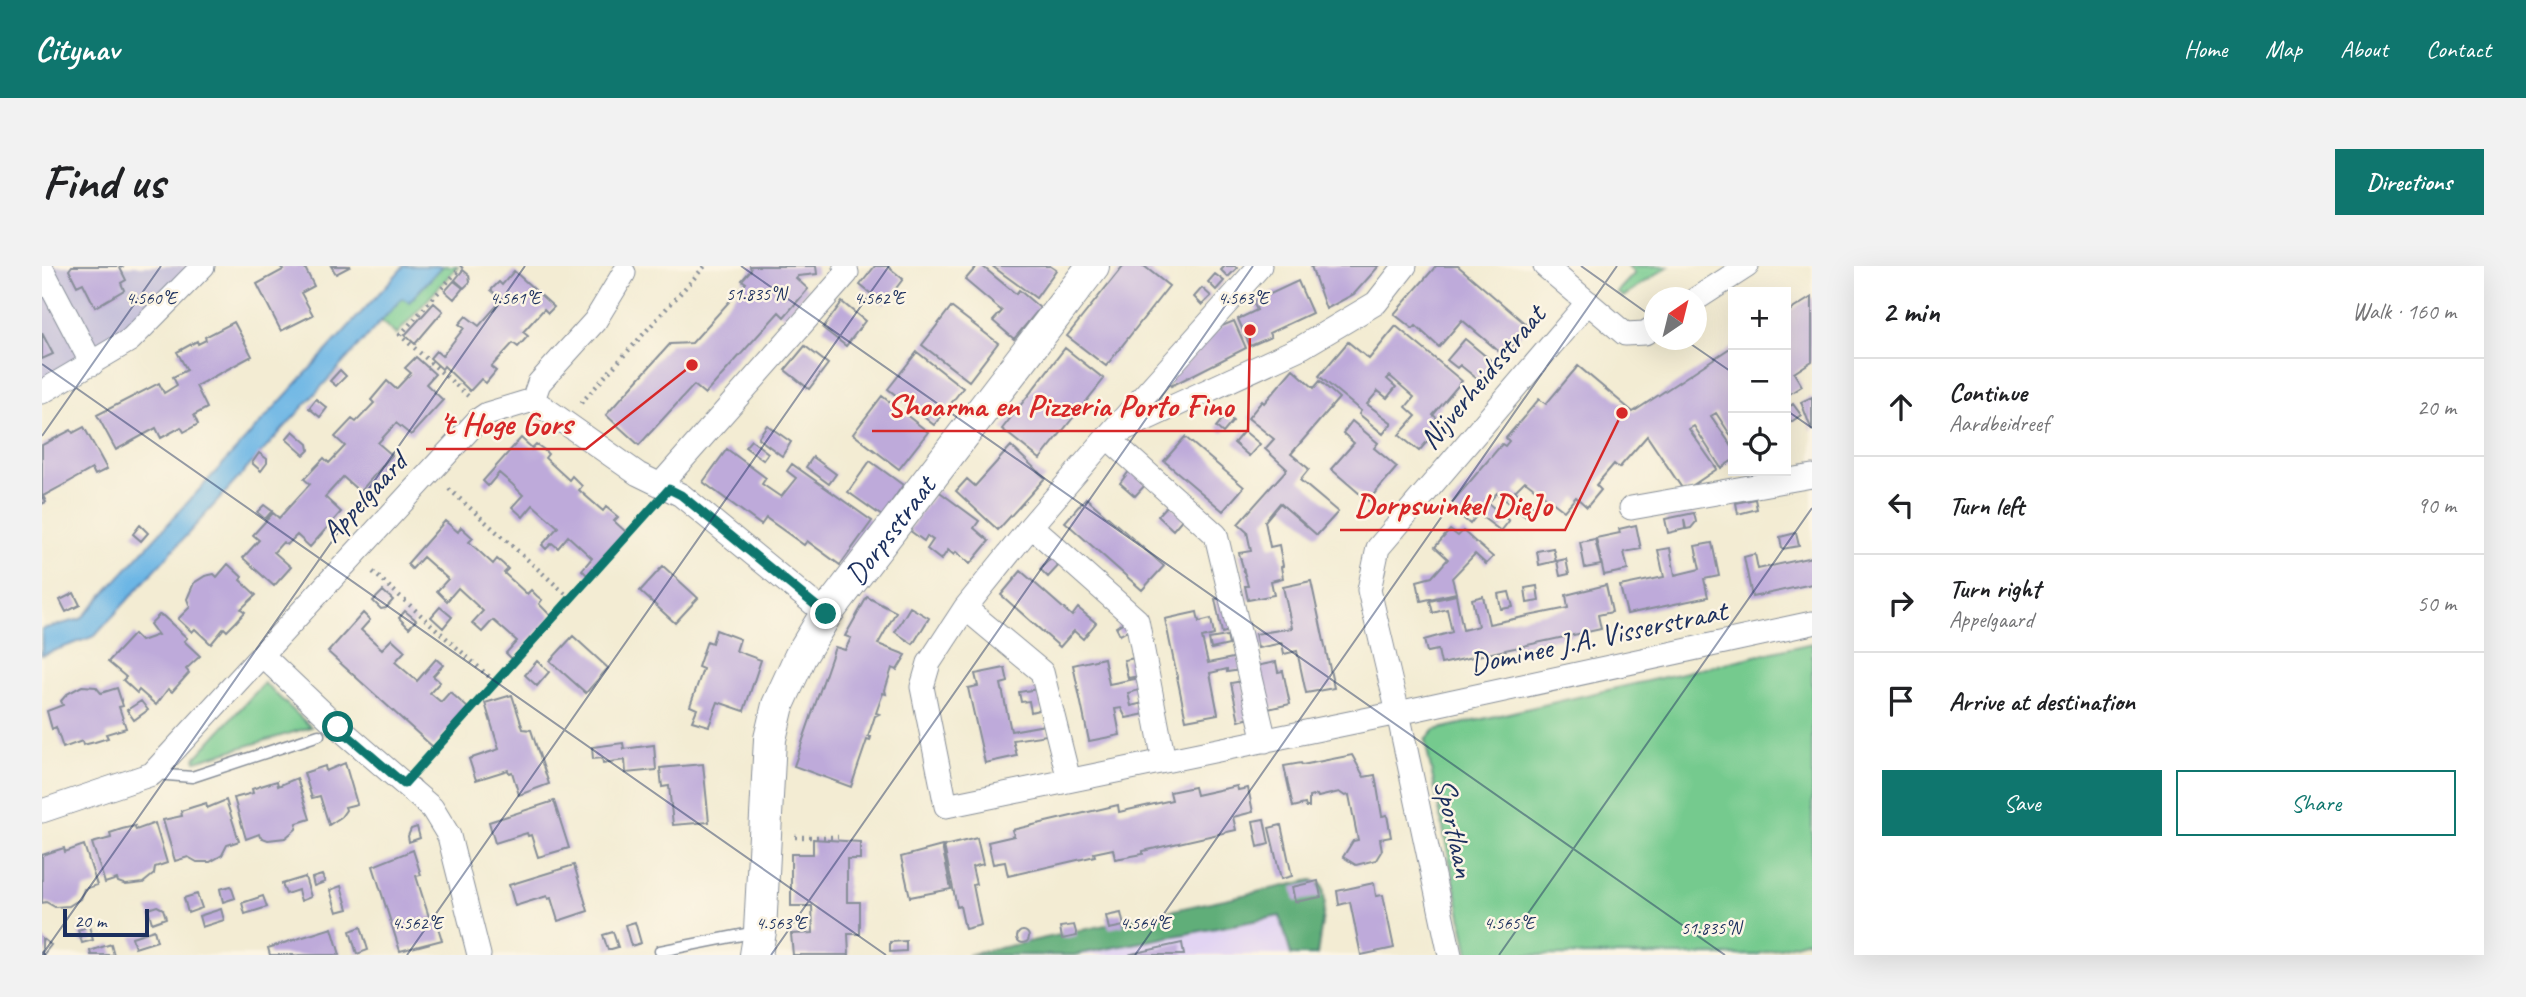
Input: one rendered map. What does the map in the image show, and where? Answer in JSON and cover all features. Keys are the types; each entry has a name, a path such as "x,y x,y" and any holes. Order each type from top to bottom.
{"main road":[{"name":"Dorpsstraat","path":"758,943 770,739 778,705 800,657 826,614 1093,266"}],"street":[{"path":"42,392 130,340 203,266"},
{"path":"664,487 847,273 845,266"},
{"path":"1260,266 1031,526 965,608 929,663 922,687 946,806 1398,713"},
{"path":"1107,437 1302,348 1376,303 1405,266"},
{"path":"1545,266 1625,334 1644,333"},
{"path":"1707,292 1747,266"},
{"path":"42,269 92,364"},
{"path":"624,273 595,321 539,383 533,400 638,474 681,495 826,614"},
{"name":"Nijverheidsstraat","path":"1398,713 1369,590 1378,548 1588,302"},
{"name":"Appelgaard","path":"42,811 152,774 478,420 487,414 533,400"},
{"path":"1107,437 1216,535 1265,741"},
{"path":"1631,508 1812,477"},
{"path":"1031,526 1138,621 1164,761"},
{"path":"965,608 1042,672 1069,780"},
{"name":"Dominee J.A. Visserstraat","path":"1398,713 1812,623"},
{"path":"262,655 338,727 432,808 449,836 479,955"},
{"name":"Sportlaan","path":"1398,713 1450,955"}],"lane":[{"name":"Appelgaard","path":"152,774 192,777 319,735"},
{"path":"660,951 758,943"}],"path":[{"path":"462,266 400,335 487,414"},
{"path":"564,421 703,266"},
{"path":"430,472 570,598"},
{"path":"404,784 570,598 664,487"},
{"path":"354,555 495,682"},
{"path":"766,836 838,837"}],"shaded area":[{"path":"42,266 207,266 102,357 42,390"},
{"path":"1281,916 1291,955 1074,955"}],"green space":[{"path":"443,266 458,266 396,335 381,321 402,297 409,302"},
{"path":"1628,266 1669,266 1623,297 1617,292 1635,273"},
{"path":"1812,643 1812,939 1755,955 1469,955 1425,740 1435,730"},
{"path":"264,683 311,727 196,761 195,758"},
{"path":"1312,880 1323,886 1325,902 1317,955 1291,955 1280,916 1074,955 967,955"}],"water":[{"path":"404,266 442,266 409,302 402,298 95,636 42,655 42,629 81,619"}],"building":[{"path":"72,266 124,266 120,268 126,280 121,283 124,290 95,307 83,283 77,286 69,270"},
{"path":"280,266 304,266 314,286 301,293 313,315 281,331 257,284 283,270"},
{"path":"331,266 351,266 336,274"},
{"path":"750,266 816,266 817,274 798,276 796,278 808,289 784,317 779,312 705,394 694,385 639,445 606,415 670,344 692,343 746,283 742,280 751,270"},
{"path":"875,266 887,266 903,279 884,304 860,285"},
{"path":"977,266 982,266 1016,294 1019,290 1040,308 1014,339 993,321 1002,311 965,280"},
{"path":"992,266 1050,266 1056,270 1036,298"},
{"path":"1123,266 1144,266 1169,286 1106,366 1067,336"},
{"path":"1225,266 1237,268 1228,277 1221,270"},
{"path":"1311,266 1379,266 1354,294 1326,309"},
{"path":"1436,266 1458,266 1528,326 1503,355 1462,320 1439,347 1416,326 1413,329 1394,314"},
{"path":"463,270 469,275 470,282 464,288 455,280"},
{"path":"514,271 554,307 548,313 544,309 523,332 528,336 518,347 513,343 491,367 496,371 486,383 481,379 470,391 444,366 442,369 430,358 436,351 442,356 464,328 459,324 466,316 479,326 502,300 491,290 499,282 502,285"},
{"path":"1215,274 1224,281 1216,290 1208,282"},
{"path":"454,281 463,288 454,299 445,291"},
{"path":"1298,281 1312,313 1269,333 1271,337 1250,346 1238,319 1257,310 1253,302"},
{"path":"1202,288 1211,296 1202,305 1194,297"},
{"path":"1812,297 1812,361 1794,373 1802,386 1791,393 1791,350 1791,310"},
{"path":"842,302 865,321 846,346 823,328"},
{"path":"434,303 443,311 415,344 405,335"},
{"path":"951,307 998,343 969,381 922,345"},
{"path":"1234,321 1246,348 1171,386 1169,381 1222,326"},
{"path":"234,322 252,356 196,386 207,408 194,415 198,424 184,432 181,427 161,438 156,428 116,450 97,415 159,383 164,393 177,385 173,377 187,370 177,352 197,341 198,344 206,340 205,337"},
{"path":"1396,326 1462,381 1433,415 1443,423 1419,451 1399,435 1416,416 1406,407 1414,397 1390,376 1387,379 1396,387 1387,398 1378,391 1367,404 1392,423 1383,434 1359,414 1361,411 1319,376 1348,342 1369,359"},
{"path":"42,333 53,354 42,359"},
{"path":"1465,339 1495,364 1481,382 1460,365 1457,368 1447,360"},
{"path":"805,346 828,364 809,389 785,370"},
{"path":"1065,348 1104,379 1040,459 1002,429"},
{"path":"1728,349 1728,431 1716,413 1711,416 1728,441 1728,463 1721,468 1694,426 1689,429 1717,469 1684,491 1647,436 1619,468 1614,464 1596,485 1601,490 1587,507 1576,497 1564,511 1525,481 1515,491 1533,506 1525,516 1497,493 1488,503 1509,521 1501,531 1478,514 1470,524 1449,506 1502,444 1505,446 1509,441 1506,438 1539,399 1546,404 1578,366 1633,412"},
{"path":"917,352 963,388 934,425 888,389"},
{"path":"416,357 435,374 426,384 443,400 411,435 396,423 378,443 392,455 360,492 343,477 325,497 341,512 310,547 297,535 287,545 283,542 274,552 291,567 274,586 243,558 259,540 253,535 273,513 279,518 310,484 304,479 324,458 329,463 345,446 335,437 352,419 356,422 374,403 371,400 387,381 396,389 411,373 405,368"},
{"path":"1293,369 1314,388 1320,381 1339,398 1291,454 1309,469 1300,480 1338,512 1317,535 1280,503 1265,521 1270,547 1279,545 1283,578 1271,581 1274,595 1248,600 1245,586 1248,586 1239,553 1251,551 1247,532 1238,524 1287,469 1265,449 1274,439 1248,418"},
{"path":"340,370 346,376 336,386 330,381"},
{"path":"882,396 928,432 899,469 853,434"},
{"path":"1812,397 1812,431 1801,402"},
{"path":"316,399 327,408 320,417 309,408"},
{"path":"1793,404 1801,415 1791,422 1791,413"},
{"path":"1226,415 1233,421 1223,433 1216,427"},
{"path":"1352,421 1378,443 1374,448 1397,467 1368,501 1331,469 1354,443 1343,433"},
{"path":"767,425 791,442 782,456 758,438"},
{"path":"84,427 107,469 95,475 92,469 43,496 46,502 42,504 42,445 71,430 73,433"},
{"path":"293,431 308,444 309,450 304,455 286,439"},
{"path":"1244,431 1260,444 1249,456 1234,443"},
{"path":"1185,437 1244,487 1223,511 1164,461"},
{"path":"521,438 532,448 536,444 543,449 548,454 545,458 569,480 572,476 582,486 579,490 603,511 606,507 618,517 614,521 626,532 587,575 582,570 592,558 568,536 558,548 552,543 546,549 542,545 558,527 533,505 523,517 512,507 523,495 512,484 499,473 488,486 483,481"},
{"path":"751,440 768,453 763,460 745,447"},
{"path":"1011,446 1045,478 998,530 956,491 967,479 975,486"},
{"path":"727,449 766,478 762,484 781,497 796,478 787,471 792,464 872,521 840,565 807,541 804,545 766,518 761,525 703,482"},
{"path":"259,453 267,459 261,471 252,463"},
{"path":"813,457 836,474 829,484 806,467"},
{"path":"870,461 903,485 882,516 848,492"},
{"path":"1130,470 1146,484 1135,496 1120,483"},
{"path":"937,490 979,521 974,528 989,541 970,564 956,552 954,555 948,550 941,560 927,549 933,540 927,536 924,541 909,530"},
{"path":"1086,498 1164,566 1142,590 1065,522"},
{"path":"1755,499 1757,509 1738,514 1736,503"},
{"path":"1169,504 1184,517 1173,530 1158,516"},
{"path":"264,505 272,511 265,519 257,512"},
{"path":"1694,513 1696,522 1691,528 1686,529 1684,519 1685,529 1668,533 1665,519"},
{"path":"445,521 458,532 461,527 473,538 469,542 493,564 497,559 503,564 508,569 504,573 527,594 531,590 542,600 539,604 551,616 512,659 506,653 517,641 493,620 482,632 472,623 483,611 458,588 447,601 437,591 448,579 423,557 412,569 407,564"},
{"path":"140,525 148,533 141,541 133,534"},
{"path":"1636,525 1641,549 1624,552 1628,570 1604,575 1596,538 1620,533 1619,529"},
{"path":"1450,530 1458,536 1463,531 1493,557 1486,564 1475,554 1452,578 1456,593 1421,601 1417,581 1432,577 1448,559 1435,547"},
{"path":"1796,533 1799,546 1782,549 1780,537"},
{"path":"1595,539 1601,565 1585,568 1580,542"},
{"path":"1712,543 1719,576 1704,579 1708,597 1627,614 1620,586 1664,577 1658,550 1670,548 1675,575 1700,569 1695,546"},
{"path":"1553,548 1556,561 1539,565 1537,551"},
{"path":"1755,554 1758,569 1812,557 1812,584 1752,597 1744,557"},
{"path":"1053,555 1061,563 1048,577 1040,569"},
{"path":"1566,559 1569,574 1560,576 1557,561"},
{"path":"228,564 256,595 241,609 245,612 236,622 227,631 224,628 211,644 195,629 192,632 178,619 190,607 187,599 194,583 205,576 214,574 217,577"},
{"path":"663,566 698,598 675,623 640,591"},
{"path":"1021,571 1072,616 1078,608 1096,623 1083,639 1074,631 1060,647 1001,595"},
{"path":"1311,581 1334,688 1306,693 1297,651 1284,654 1282,643 1258,648 1255,634 1292,628 1283,587"},
{"path":"1606,585 1612,612 1598,615 1601,629 1441,664 1438,650 1427,652 1424,640 1452,632 1447,609 1433,613 1430,601 1456,595 1463,630 1478,626 1472,599 1483,596 1489,624 1568,608 1566,595"},
{"path":"1537,586 1539,601 1527,603 1525,588"},
{"path":"383,591 393,600 386,608 381,609 373,601"},
{"path":"1509,592 1513,607 1501,609 1498,594"},
{"path":"74,593 80,605 66,612 60,600"},
{"path":"867,597 896,612 878,644 906,655 897,670 892,668 886,694 883,693 876,713 879,714 875,716 868,737 871,737 870,741 867,740 851,787 794,766 835,647 845,650 851,638 845,636"},
{"path":"1226,598 1233,630 1222,633 1215,599"},
{"path":"440,607 452,617 443,628 431,617"},
{"path":"910,607 929,618 913,644 895,632"},
{"path":"405,611 416,620 409,628 399,618"},
{"path":"1197,612 1199,622 1211,619 1214,635 1202,638 1208,663 1238,657 1241,670 1227,672 1227,669 1210,673 1218,714 1186,720 1165,619"},
{"path":"363,613 370,620 361,630 382,649 392,639 405,651 395,662 417,681 436,659 443,665 433,676 440,682 430,693 441,702 450,692 468,708 433,747 328,652"},
{"path":"159,615 187,638 184,641 200,656 186,669 189,673 172,692 168,689 156,705 139,690 137,693 123,680 126,677 108,662 134,634 141,641 158,635 150,624"},
{"path":"1124,622 1129,630 1120,635 1116,627"},
{"path":"716,630 740,639 736,651 761,660 744,711 718,702 709,726 692,721 697,709 690,706 703,669 698,667 707,641 712,643"},
{"path":"573,636 608,668 586,693 550,661"},
{"path":"1227,636 1229,645 1211,649 1209,639"},
{"path":"1104,658 1109,684 1140,678 1143,689 1128,693 1131,706 1143,703 1145,714 1126,718 1121,708 1115,709 1120,735 1089,741 1073,665"},
{"path":"1135,658 1139,676 1128,678 1124,660"},
{"path":"537,661 549,672 537,686 525,675"},
{"path":"1276,662 1278,672 1283,671 1290,704 1268,709 1256,666"},
{"path":"1005,668 1008,682 1001,684 1011,731 1045,725 1047,735 1013,740 1017,756 985,763 968,688 978,686 975,674"},
{"path":"1243,681 1250,718 1239,721 1231,683"},
{"path":"82,686 96,687 101,693 117,688 123,706 119,707 126,728 106,734 108,738 83,745 82,741 63,748 56,727 52,729 47,711 63,705 61,701 67,694"},
{"path":"1038,689 1042,709 1031,712 1029,701 1021,702 1019,692"},
{"path":"512,695 523,729 531,730 549,784 519,795 512,772 509,773 508,770 476,780 469,759 499,749 485,703"},
{"path":"141,701 148,710 134,720 127,710"},
{"path":"623,743 624,749 654,745 656,770 626,773 625,760 603,763 602,758 593,759 592,747"},
{"path":"1352,755 1364,777 1375,775 1382,816 1387,815 1391,837 1380,839 1382,850 1376,860 1356,865 1343,857 1353,841 1358,840 1349,795 1345,796 1339,792 1318,797 1317,795 1309,797 1309,807 1305,804 1293,807 1284,766"},
{"path":"345,763 357,804 345,807 341,817 329,825 320,796 312,798 304,773 325,766 326,771"},
{"path":"703,764 709,822 673,825 669,786 662,787 660,768"},
{"path":"297,778 310,819 297,823 296,829 285,838 268,840 259,834 246,839 234,798 253,793 252,789 264,785 277,781 278,786"},
{"path":"1237,786 1238,790 1248,788 1253,812 1233,817 1236,830 1115,859 1113,849 1094,853 1095,856 1008,876 1005,862 993,864 988,842 1014,836 1012,830 1118,805 1119,812 1172,800 1170,792 1194,787 1196,795"},
{"path":"226,800 239,841 227,845 222,855 210,862 197,862 188,857 175,861 163,820 182,816 181,811 193,807 206,803 207,808"},
{"path":"554,801 569,848 538,857 531,835 528,836 527,833 495,843 489,822"},
{"path":"1264,819 1269,844 1258,847 1253,821"},
{"path":"155,823 167,863 155,867 154,874 143,883 126,885 117,879 105,883 92,843 111,838 110,833 122,829 135,826 136,830"},
{"path":"1281,825 1292,876 1281,879 1269,828"},
{"path":"417,827 420,838 409,842 411,829"},
{"path":"977,838 983,864 972,867 981,925 965,929 960,906 957,907 944,846"},
{"path":"813,839 860,842 860,859 847,859 847,902 860,902 860,934 848,934 849,955 793,955 791,934 813,933 812,906 791,906 791,854 813,854"},
{"path":"84,845 97,885 84,889 80,899 69,906 55,907 46,902 42,903 42,855 64,848 65,852"},
{"path":"942,846 951,889 910,897 901,857"},
{"path":"413,850 421,875 416,876 429,917 434,915 442,940 400,951 373,866"},
{"path":"574,865 588,911 558,921 551,898 548,899 547,896 515,906 509,885"},
{"path":"322,875 325,882 314,886 312,878"},
{"path":"305,877 311,897 301,901 298,890 286,894 282,884"},
{"path":"1318,881 1321,897 1295,902 1292,887"},
{"path":"1374,883 1376,896 1383,895 1394,948 1361,955 1350,902 1339,905 1337,891"},
{"path":"231,886 235,898 223,902 220,889"},
{"path":"341,886 348,909 337,912 330,890"},
{"path":"197,894 202,908 188,913 184,898"},
{"path":"263,896 267,907 245,914 242,903"},
{"path":"157,906 163,909 166,918 152,923 148,909"},
{"path":"221,909 224,920 202,927 199,916"},
{"path":"1121,913 1124,926 1109,929 1106,916"},
{"path":"635,922 641,943 631,946 625,925"},
{"path":"1074,925 1077,936 1062,939 1060,927"},
{"path":"89,926 93,940 82,943 78,930"},
{"path":"361,927 368,950 357,954 350,931"},
{"path":"332,928 340,955 270,955 268,948"},
{"path":"154,930 157,941 135,948 132,937"},
{"path":"1023,931 1029,937 1023,943 1017,937"},
{"path":"613,932 618,947 608,950 603,935"},
{"path":"42,938 51,945 43,955 42,955"},
{"path":"906,941 906,951 890,952 890,942"},
{"path":"1182,943 1184,955 1131,954"},
{"path":"111,944 114,955 91,955 90,951"}],"place":[{"name":"Shoarma en Pizzeria Porto Fino","path":"1250,330"},
{"name":"'t Hoge Gors","path":"692,365"},
{"name":"Dorpswinkel DieJo","path":"1622,413"}],"route":[{"path":"338,727 404,784 669,489 681,495 826,614"}]}
